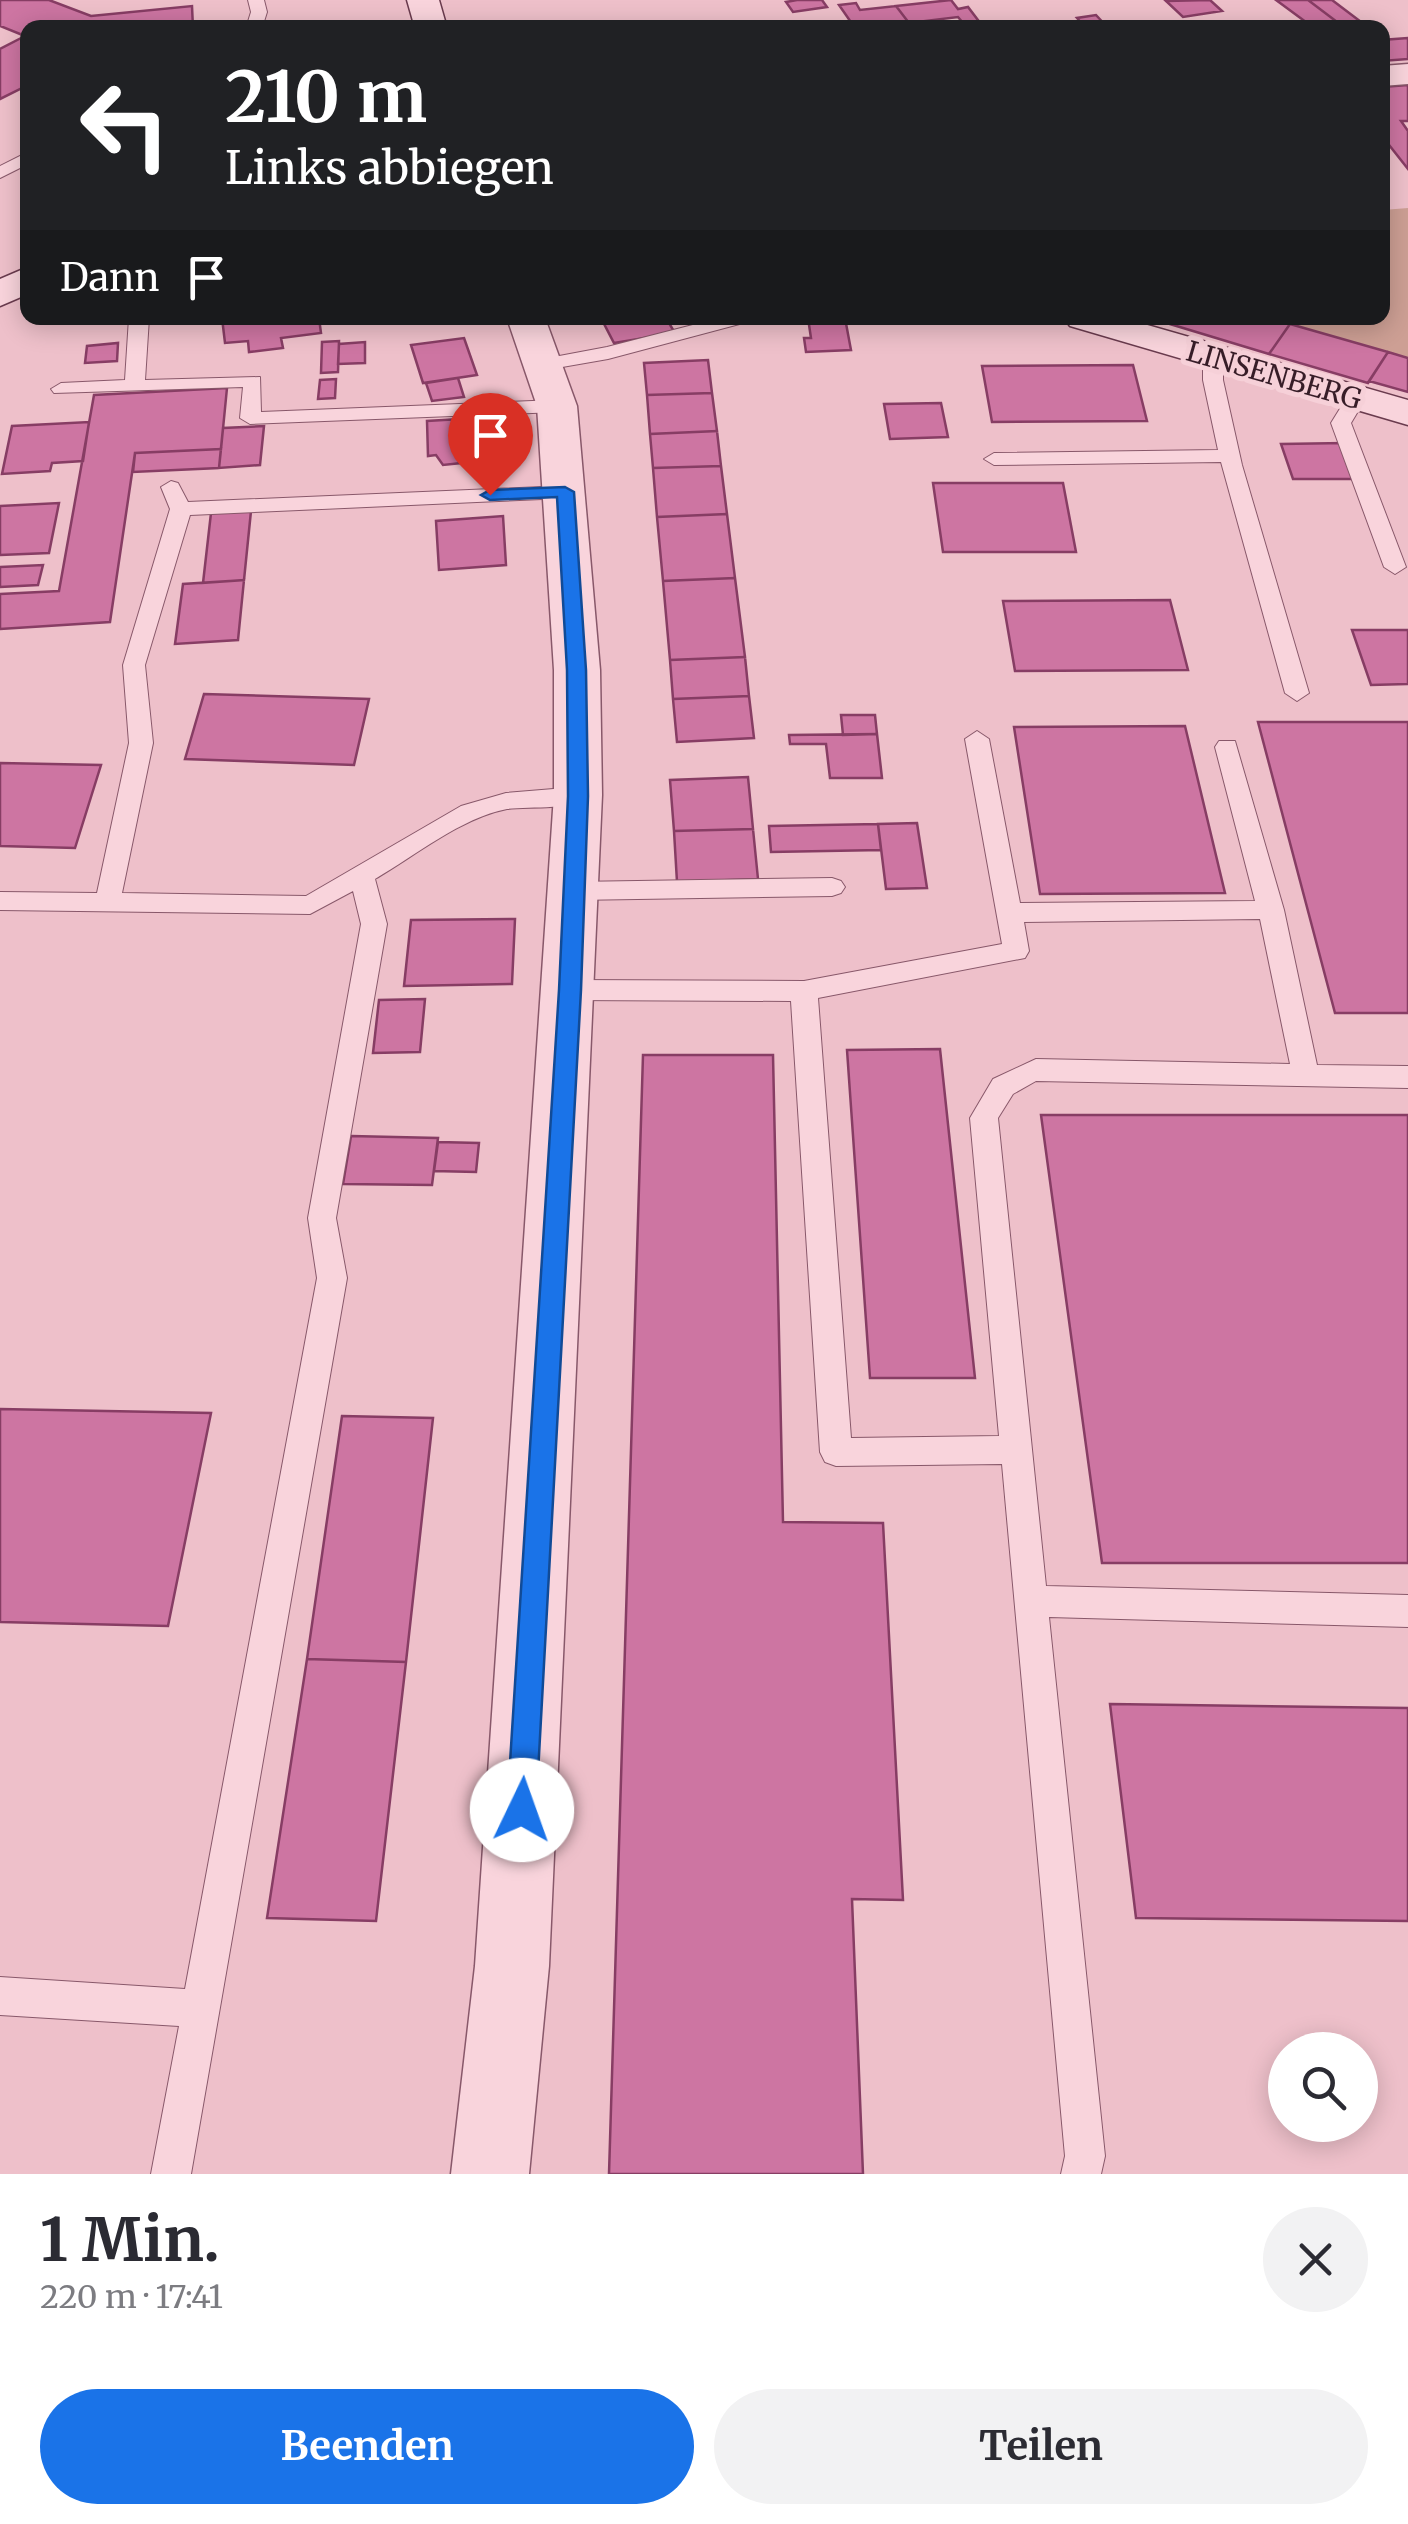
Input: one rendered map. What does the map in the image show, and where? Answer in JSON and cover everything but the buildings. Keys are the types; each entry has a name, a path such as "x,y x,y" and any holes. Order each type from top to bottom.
{"street":[{"path":"490,2174 512,1966 578,796 577,670 565,492 551,385 529,325"},
{"name":"LINSENBERG","path":"1105,325 1408,414"}],"lane":[{"path":"135,386 139,325"},
{"path":"61,389 253,381 250,418 551,385 608,353 714,325"},
{"path":"1213,359 1212,378 1230,456 1296,693"},
{"path":"1356,398 1341,423 1395,568"},
{"path":"994,459 1230,456"},
{"path":"108,902 141,743 134,665 176,498 565,492"},
{"path":"570,990 804,991 1016,951 977,738"},
{"path":"1227,747 1271,910 1306,1075"},
{"path":"0,901 310,905 470,812 506,801 578,796"},
{"path":"171,2174 332,1278 322,1218 374,924 362,875"},
{"path":"574,891 832,887"},
{"path":"1009,912 1271,910"},
{"path":"804,991 836,1452 1016,1450"},
{"path":"1081,2174 1086,2156 984,1118 994,1094 1010,1078 1036,1070 1408,1077"},
{"path":"1031,1601 1408,1610"},
{"path":"0,1996 201,2010"}],"shaded area":[{"path":"1408,208 1408,358 1292,325 1390,325 1390,209"}],"route":[{"path":"490,495 565,492 577,670 578,796 570,990 522,1810"}]}
